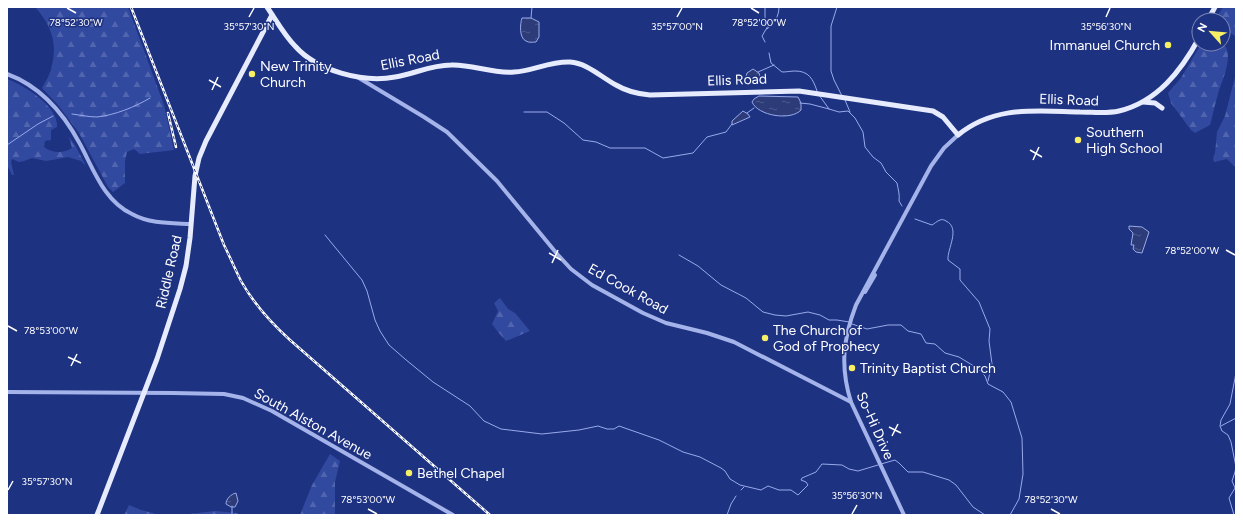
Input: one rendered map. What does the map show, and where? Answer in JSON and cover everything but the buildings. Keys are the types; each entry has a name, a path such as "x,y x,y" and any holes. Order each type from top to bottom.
{"main road":[{"name":"Ellis Road","path":"267,7 289,40 308,58 321,66 359,78 395,78 436,66 452,65 497,72 514,72 558,62 572,62 590,69 616,85 638,94 650,95 799,91 933,111 943,117 958,135 977,122 1005,113 1038,111 1110,113 1131,108 1156,93 1175,75 1191,52"},
{"name":"Riddle Road","path":"97,515 144,393 180,289 187,259 192,224 193,183 199,158 272,15"},
{"path":"1142,102 1155,103 1162,108"}],"street":[{"path":"7,74 22,80 36,89 62,117 77,138 105,192 121,208 151,221 192,224"},
{"name":"Ed Cook Road","path":"359,78 451,135 497,181 571,269 592,285 643,313 666,323 707,333 734,342 851,402"},
{"name":"So-Hi Drive","path":"904,515 851,402 844,365 845,341 851,318 931,166 944,148 958,135"},
{"name":"South Alston Avenue","path":"7,392 224,394 235,396 249,400 291,422 453,515"}],"green space":[{"path":"35,7 128,7 164,105 174,150 140,154 134,149 127,152 125,161 125,183 113,192 108,187 79,133 58,105 42,88 51,71 54,49 49,27"},
{"path":"1223,7 1236,7 1236,37 1231,33 1231,12 1220,12"},
{"path":"1196,52 1227,52 1228,61 1210,125 1195,133 1191,130 1171,103 1168,93 1181,78"},
{"path":"1236,73 1236,166 1234,166 1227,159 1214,162 1213,158 1215,153 1217,132 1225,116"},
{"path":"7,79 22,86 39,98 47,105 56,119 57,127 51,130 51,140 45,141 44,147 50,151 58,152 69,150 72,148 69,137 86,166 81,161 68,157 46,161 32,158 19,162 12,159 11,162 14,175 12,175 7,165"},
{"path":"500,298 508,309 515,313 530,331 506,341 492,324 498,311 494,303"},
{"path":"330,454 340,461 335,482 335,515 300,515 312,485"},
{"path":"129,505 141,510 157,515 124,515"},
{"path":"215,511 237,513 239,515 181,515"}],"water":[{"path":"522,18 531,18 539,22 539,37 536,42 527,42 522,37"},
{"path":"753,69 759,73 760,76 758,80 746,77 747,73"},
{"path":"759,96 798,97 801,103 801,110 790,115 783,116 768,114 755,107 752,102"},
{"path":"743,111 750,117 732,125 732,121"},
{"path":"1129,226 1142,227 1149,232 1142,253 1136,252 1133,249 1134,245 1131,245 1133,233 1129,229"},
{"path":"236,493 238,501 235,507 231,507 226,504 229,497"}],"waterway":[{"path":"531,18 532,7"},
{"path":"765,7 765,18 768,26 762,36 765,42"},
{"path":"767,29 776,19 779,7"},
{"path":"837,7 831,26 831,71 842,96"},
{"path":"769,53 771,63 782,72 800,71 810,76 817,91"},
{"path":"758,72 774,65"},
{"path":"819,95 829,109 839,112 848,111 855,118 863,132 865,147 873,157 881,163 886,172 897,183 899,201 902,206"},
{"path":"72,114 94,117 104,116 125,110 150,98"},
{"path":"845,100 850,112"},
{"path":"800,103 829,109"},
{"path":"747,113 754,108"},
{"path":"524,112 547,112 564,123 583,140 596,142 610,148 645,148 663,158 693,153 707,137 726,132 732,124"},
{"path":"7,145 38,124 53,116"},
{"path":"915,219 932,225 939,220 943,220 950,224 952,228 953,234 948,260 960,269 960,280 979,302 990,329 989,341 992,364 988,381"},
{"path":"325,235 362,280 367,291 375,320 389,345 433,382 470,406 484,421 501,429 542,434 579,430 598,426 607,429 614,429 619,426 659,440 683,452 700,457 721,468 730,479 740,485 761,490 768,486 779,490 791,490 798,495 808,485 806,482 801,480 802,478 816,472 822,464 842,465 849,469 858,471 878,465"},
{"path":"679,255 698,266 721,285 746,298 763,312 786,316 808,312 820,315 829,320 849,322"},
{"path":"852,324 867,329 888,325 901,325 908,331 921,334 926,343 935,344 945,353 959,357 977,368 985,376 988,384 1003,392 1011,402 1022,438 1023,474 1019,499 1010,515"},
{"path":"1234,515 1229,498 1235,488 1232,481 1236,467 1231,442 1228,435 1222,431 1220,426 1221,420 1230,404 1236,373"},
{"path":"1221,426 1236,418"},
{"path":"881,464 895,460 908,472 923,472 949,480 956,485 973,507 985,515"},
{"path":"741,490 744,487"},
{"path":"727,515 736,496"},
{"path":"232,506 232,515"}],"railway":[{"path":"131,7 224,245 251,298 276,327 290,340 490,515"},
{"path":"168,113 176,147"}],"place":[{"name":"Immanuel Church","path":"1168,45"},
{"name":"New Trinity Church","path":"252,74"},
{"name":"Southern High School","path":"1078,140"},
{"name":"The Church of God of Prophecy","path":"765,338"},
{"name":"Trinity Baptist Church","path":"852,368"},
{"name":"Bethel Chapel","path":"409,473"}]}
